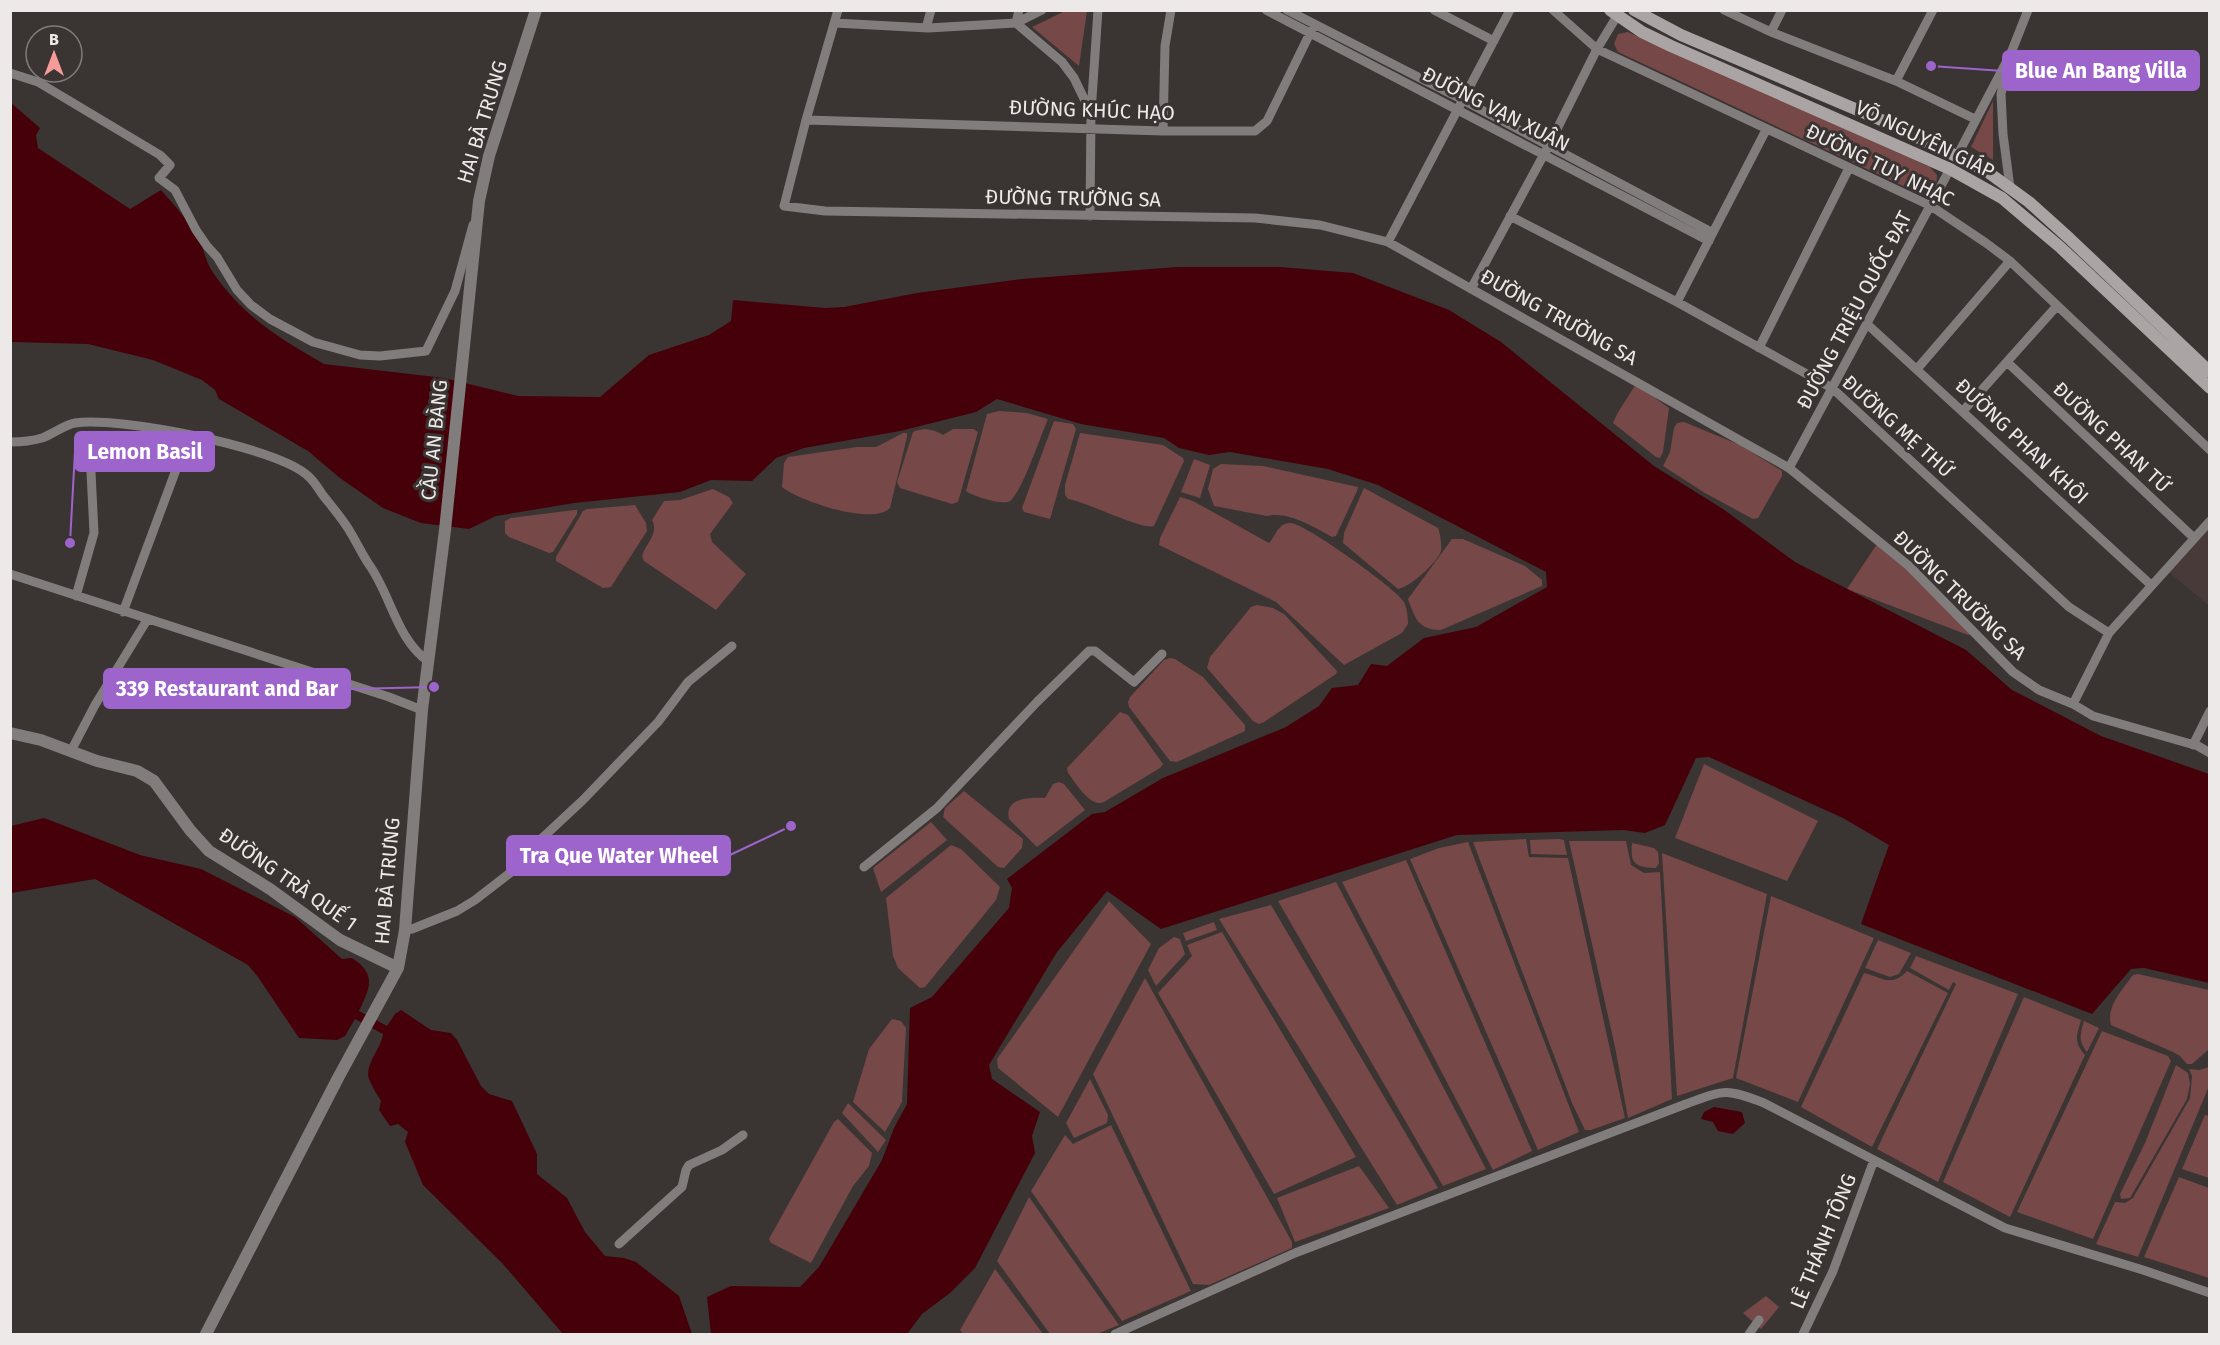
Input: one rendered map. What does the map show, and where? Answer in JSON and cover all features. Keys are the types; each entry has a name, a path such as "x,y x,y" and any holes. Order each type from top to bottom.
{"main road":[{"name":"VÕ NGUYÊN GIÁP","path":"1634,10 1682,35 1886,122 1985,170 2069,238 2210,372"},
{"name":"VÕ NGUYÊN GIÁP","path":"1616,12 1671,46 1976,182 2020,212 2210,388"},
{"path":"1950,169 1957,156"}],"street":[{"name":"HAI BÀ TRƯNG","path":"462,353 477,214 489,156 536,10"},
{"path":"806,120 838,10"},
{"path":"926,28 931,10"},
{"path":"1016,23 1019,10"},
{"path":"835,23 926,28 1016,23 1042,10"},
{"path":"1090,216 1091,113 1098,10"},
{"path":"1163,131 1165,46 1171,10"},
{"name":"ĐƯỜNG VẠN XUÂN","path":"1266,10 1312,29 1463,100 1549,145 1711,237"},
{"name":"ĐƯỜNG VẠN XUÂN","path":"1287,10 1312,29 1458,109 1711,237"},
{"path":"1434,10 1494,41"},
{"path":"1388,242 1510,10"},
{"name":"ĐƯỜNG TUY NHẠC","path":"1553,10 1597,50 1931,206 2010,261 2056,307 2210,450"},
{"path":"1724,10 1771,32 1896,81 1975,119"},
{"path":"1771,32 1782,10"},
{"path":"1896,81 1933,10"},
{"path":"1957,156 2011,53 2028,10"},
{"path":"1471,289 1549,145 1616,12"},
{"path":"1016,23 1062,62 1074,78 1091,113"},
{"name":"ĐƯỜNG KHÚC HẠO","path":"806,120 1163,131 1255,131 1267,121 1312,29"},
{"path":"2010,188 2003,134 2001,94 2011,53"},
{"path":"10,73 38,82 160,155 170,165 159,178 175,190 196,230 244,298 290,330 313,342 338,350 360,355 380,356 426,351 455,291 477,214"},
{"name":"ĐƯỜNG TRƯỜNG SA","path":"806,120 784,206 825,211 1255,218 1320,225 1388,242 1789,468 1910,566 2013,672 2039,690 2073,704 2093,716 2193,745 2210,753"},
{"path":"1677,302 1767,130"},
{"path":"1759,348 1849,168"},
{"name":"ĐƯỜNG TRIỆU QUỐC ĐẠT","path":"1789,468 1950,169"},
{"name":"ĐƯỜNG MẸ THỨ","path":"1510,216 1677,302 1832,388 2069,607 2109,633"},
{"path":"1917,369 2010,261"},
{"path":"1963,411 2056,307"},
{"name":"ĐƯỜNG PHAN KHÔI","path":"1867,324 2151,585"},
{"name":"CẦU AN BÀNG","path":"445,530 462,353"},
{"name":"ĐƯỜNG PHAN TỨ","path":"2007,362 2194,538"},
{"path":"10,442 42,438 76,423 155,428 274,457 291,464 308,476 352,534 378,578 403,631 418,652 429,662"},
{"path":"123,612 189,435"},
{"path":"76,596 94,533 91,472"},
{"path":"2073,704 2109,633 2210,521"},
{"name":"HAI BÀ TRƯNG","path":"206,1335 338,1078 398,968 405,930 422,710 445,530"},
{"path":"10,574 389,697 422,710"},
{"path":"71,751 95,705 147,620"},
{"path":"405,930 457,911 476,900 519,866 525,854 583,800 658,722 688,682 732,646"},
{"path":"864,867 937,808 1037,702 1089,651 1095,651 1134,682 1162,654"},
{"path":"2193,745 2210,711"},
{"name":"ĐƯỜNG TRÀ QUẾ 1","path":"10,733 41,740 97,761 137,771 154,782 190,831 209,851 270,889 340,940 398,968"},
{"path":"1115,1335 1295,1253 1719,1092 1734,1091 1764,1103 2005,1228 2210,1293"},
{"path":"619,1244 682,1187 689,1165 722,1150 743,1135"},
{"name":"LÊ THÁNH TÔNG","path":"1803,1335 1833,1271 1874,1160"},
{"path":"1749,1335 1758,1320"}],"shaded area":[{"path":"1065,11 1087,11 1079,66 1032,27"},
{"path":"1628,32 1930,167 1937,175 1936,186 1929,193 1916,192 1618,52 1614,44 1618,34"},
{"path":"1993,101 1993,160 1971,147"},
{"path":"10,102 40,128 36,135 38,148 130,209 161,190 194,231 210,267 224,287 249,314 291,345 324,364 444,378 518,396 600,397 649,355 709,335 731,321 733,300 825,308 844,307 917,293 1022,279 1177,267 1280,267 1353,273 1449,310 1501,342 1654,466 1723,509 1795,562 1966,650 2012,690 2101,736 2209,774 2209,983 2144,968 2131,969 2092,1014 1861,924 1889,845 1843,818 1709,757 1696,758 1665,825 1645,833 1623,830 1457,835 1161,929 1107,891 1057,952 989,1065 992,1079 1040,1112 1032,1136 1035,1153 975,1268 950,1293 922,1314 907,1334 711,1334 707,1297 731,1286 800,1287 819,1267 882,1160 894,1128 907,1104 910,1008 932,997 1009,908 1012,888 1007,879 1092,814 1105,812 1163,778 1286,727 1319,706 1332,688 1358,685 1371,664 1387,666 1424,638 1476,627 1547,587 1546,572 1378,485 1328,469 1230,452 1209,455 1179,448 1164,438 1081,424 997,399 976,412 900,431 804,448 776,458 752,481 711,480 680,492 574,503 496,516 469,529 421,523 383,508 340,478 308,451 219,399 215,390 202,380 153,360 88,344 11,342"},
{"path":"1636,384 1669,408 1663,452 1660,458 1613,423"},
{"path":"999,411 1027,413 1048,419 1020,487 1015,496 1007,502 988,500 966,491 987,414"},
{"path":"1054,421 1073,424 1076,429 1050,519 1024,512 1022,508"},
{"path":"1684,422 1740,445 1782,471 1782,476 1758,518 1753,519 1705,493 1663,466 1670,452 1674,428 1677,423"},
{"path":"928,429 943,435 953,429 973,429 978,432 958,502 952,504 900,488 897,482 913,432"},
{"path":"907,433 907,437 890,508 881,513 853,513 836,510 804,499 782,487 784,463 788,457 857,447 876,447"},
{"path":"1080,433 1163,445 1183,458 1184,461 1154,526 1138,524 1068,499 1065,495 1065,485"},
{"path":"1194,459 1210,465 1200,498 1181,492"},
{"path":"1221,464 1263,466 1358,487 1336,536 1332,537 1292,518 1267,516 1214,506 1208,489 1213,469"},
{"path":"1364,488 1439,530 1441,551 1439,556 1422,574 1403,588 1398,589 1343,543 1344,533"},
{"path":"713,489 729,497 733,503 710,534 712,542 746,574 716,610 644,561 642,556 653,534 652,520 664,501 680,500"},
{"path":"1180,497 1193,501 1269,543 1283,525 1291,523 1299,526 1369,571 1398,595 1405,604 1408,624 1402,633 1344,665 1276,602 1159,545 1160,538"},
{"path":"635,505 646,523 647,531 611,587 603,588 556,561 556,557 583,511"},
{"path":"577,510 577,514 553,552 549,553 509,537 505,533 505,521 511,518"},
{"path":"2209,524 2209,606 2168,571"},
{"path":"1452,539 1463,539 1525,566 1542,580 1542,586 1441,630 1427,628 1418,622 1408,599"},
{"path":"1879,541 1976,634 1968,635 1847,589"},
{"path":"1257,605 1273,608 1284,614 1337,671 1336,674 1259,724 1253,721 1207,668 1210,657 1251,607"},
{"path":"1170,658 1203,677 1245,725 1245,731 1177,762 1170,761 1129,707 1128,702 1164,660"},
{"path":"1120,712 1128,715 1163,764 1160,768 1099,803 1084,794 1068,773 1067,768"},
{"path":"1704,764 1818,821 1787,881 1675,838"},
{"path":"1059,782 1064,784 1085,810 1037,847 1009,819 1008,812 1014,803 1020,800 1045,798 1053,784"},
{"path":"964,791 1023,839 1022,848 1004,868 998,867 943,817 945,808"},
{"path":"44,818 140,855 201,869 295,917 342,959 352,958 365,970 369,983 359,1011 387,1026 395,1014 401,1010 431,1030 451,1033 481,1086 489,1094 512,1101 537,1154 537,1174 567,1198 585,1232 605,1256 636,1262 679,1296 692,1334 563,1334 503,1264 423,1185 405,1142 408,1132 398,1124 390,1126 379,1110 381,1101 369,1079 369,1068 383,1034 355,1019 345,1036 337,1040 299,1038 248,965 95,879 11,893 11,826"},
{"path":"931,822 947,840 881,892 873,868"},
{"path":"1526,839 1529,857 1568,858 1625,1118 1591,1130 1585,1130 1572,1103 1473,842"},
{"path":"1530,840 1564,840 1567,855 1531,854"},
{"path":"1569,841 1626,841 1631,865 1644,873 1660,872 1672,1099 1628,1118 1615,1047"},
{"path":"1468,842 1579,1132 1538,1150 1410,859 1439,848"},
{"path":"1632,843 1654,848 1658,852 1659,863 1656,868 1643,867 1635,863 1632,856"},
{"path":"951,845 961,849 1000,887 996,900 925,987 920,988 898,968 893,956 886,898"},
{"path":"1662,853 1767,894 1733,1078 1677,1096"},
{"path":"1406,860 1532,1151 1493,1170 1342,882"},
{"path":"1336,882 1486,1169 1443,1186 1278,901"},
{"path":"1771,896 1874,938 1798,1102 1736,1078"},
{"path":"1109,901 1151,944 1058,1117 998,1068 997,1059"},
{"path":"1271,905 1438,1188 1397,1205 1219,919"},
{"path":"1214,922 1217,930 1186,941 1183,933"},
{"path":"1222,932 1356,1157 1274,1194 1158,993 1192,956 1187,945"},
{"path":"1174,937 1180,939 1185,954 1156,986 1148,970 1159,948"},
{"path":"1878,940 1911,953 1899,974 1890,977 1865,968"},
{"path":"1916,956 2018,994 1938,1182 1877,1149 1956,984 1953,982 1949,990 1910,968"},
{"path":"1907,971 1948,993 1872,1147 1801,1107 1864,973 1891,980"},
{"path":"2138,974 2209,990 2209,1049 2192,1064 2187,1064 2173,1052 2111,1025 2111,1012 2116,999 2133,975"},
{"path":"1145,978 1292,1242 1292,1248 1209,1285 1193,1284 1093,1074"},
{"path":"2024,997 2081,1020 2077,1042 2085,1055 2010,1217 1943,1182"},
{"path":"892,1019 901,1021 906,1028 902,1102 885,1132 853,1102 869,1049"},
{"path":"2084,1021 2099,1028 2087,1052 2081,1037"},
{"path":"2102,1031 2168,1056 2171,1061 2093,1239 2017,1212"},
{"path":"2176,1065 2188,1073 2190,1084 2187,1099 2130,1198 2121,1199 2120,1194 2145,1143"},
{"path":"2209,1067 2209,1086 2138,1257 2096,1244 2115,1202 2125,1203 2133,1198 2190,1098 2192,1076 2189,1069 2199,1070"},
{"path":"1090,1079 1108,1115 1107,1123 1074,1138 1066,1123"},
{"path":"848,1103 886,1140 878,1152 842,1113"},
{"path":"1714,1107 1742,1112 1745,1123 1733,1134 1718,1131 1713,1122 1701,1119 1704,1112"},
{"path":"2205,1115 2209,1116 2209,1178 2182,1169"},
{"path":"838,1119 872,1153 869,1166 853,1186 811,1263 771,1243 769,1239 834,1122"},
{"path":"1111,1125 1191,1291 1122,1321 1031,1191 1065,1135 1073,1144"},
{"path":"1359,1166 1389,1208 1295,1242 1277,1198"},
{"path":"2179,1177 2209,1188 2209,1278 2144,1257"},
{"path":"1029,1197 1119,1325 1097,1334 1050,1334 997,1261"},
{"path":"995,1269 1043,1334 963,1334 960,1330"},
{"path":"1766,1296 1779,1307 1761,1329 1743,1313"}],"place":[{"name":"Blue An Bang Villa","path":"1931,66"},
{"name":"Lemon Basil","path":"70,543"},
{"name":"339 Restaurant and Bar","path":"434,687"},
{"name":"Tra Que Water Wheel","path":"791,826"}]}
